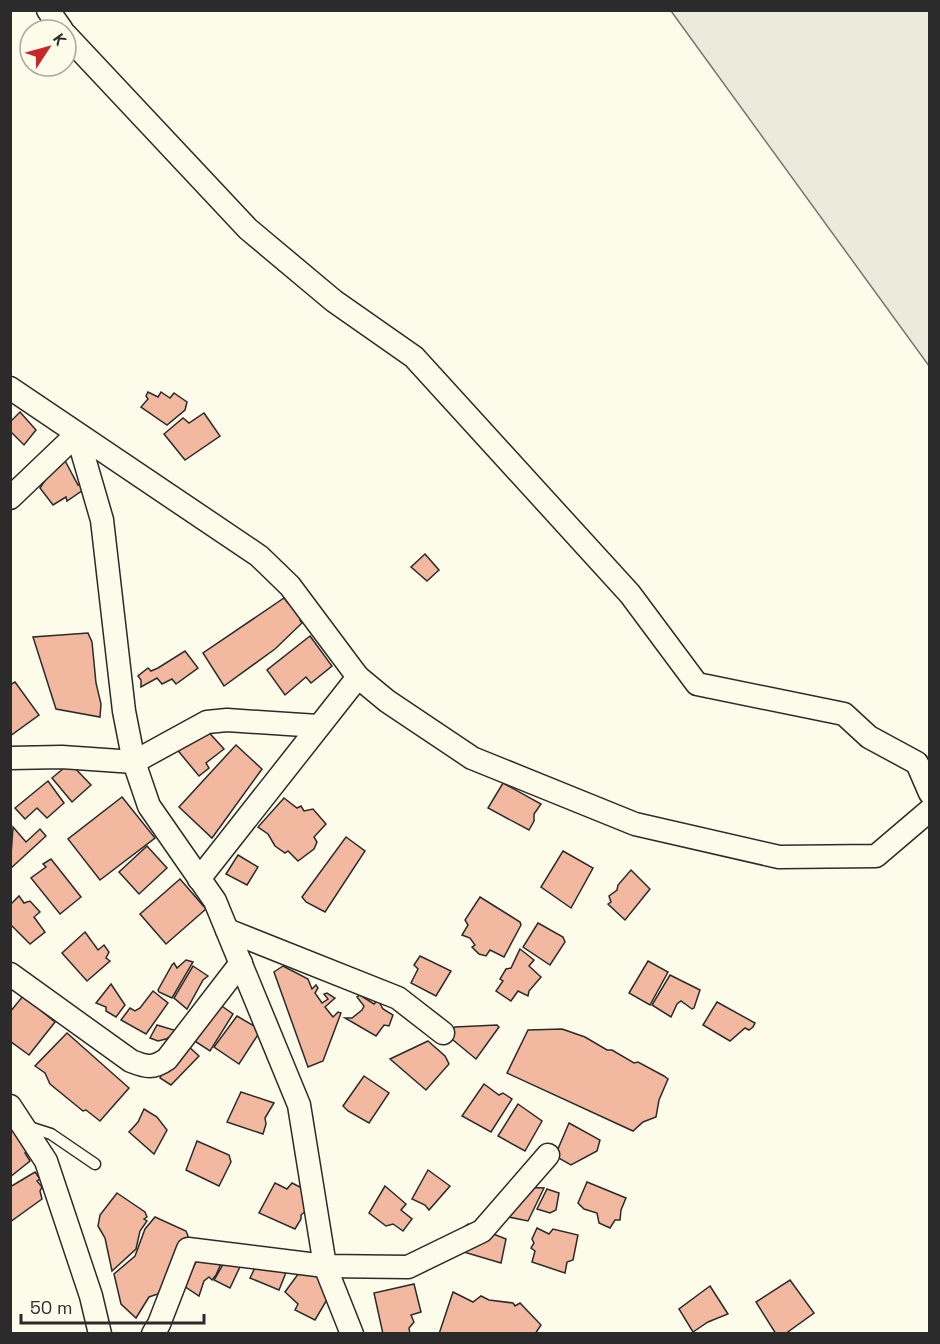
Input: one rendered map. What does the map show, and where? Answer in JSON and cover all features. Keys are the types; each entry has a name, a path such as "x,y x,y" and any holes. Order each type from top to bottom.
{"street":[{"path":"78,48 248,229 334,301 414,357 630,594 697,684 844,714 869,737 917,763 930,793"},
{"path":"10,388 260,556 290,586 358,677 387,701 472,758 635,824 779,857 876,856 930,810"},
{"path":"10,498 77,434"},
{"path":"77,434 102,520 124,711 134,762 149,806 215,901 299,1106 325,1266 352,1334"},
{"path":"199,879 358,677"},
{"path":"10,758 134,762 207,722 226,720 318,726"},
{"path":"227,930 341,973 398,998 443,1033"},
{"path":"10,974 131,1061 147,1068 157,1066 168,1059 241,963"},
{"path":"10,1106 46,1161 91,1296 100,1334"},
{"path":"153,1334 188,1249 325,1266 408,1267 482,1231 548,1155"}],"lane":[{"path":"23,1126 33,1126 51,1134 95,1164"}],"shaded area":[{"path":"671,11 929,11 929,366"}],"building":[{"path":"148,392 158,397 161,392 170,398 174,393 187,402 185,410 167,425 141,407 148,399 146,396"},
{"path":"20,412 36,430 24,445 10,431 10,422"},
{"path":"204,413 220,436 185,460 164,434 183,418 189,423"},
{"path":"62,455 78,485 82,482 86,488 67,501 66,497 53,505 40,488"},
{"path":"425,554 439,570 427,581 411,567"},
{"path":"284,598 288,603 293,600 304,617 300,620 302,623 275,649 224,686 203,653"},
{"path":"88,633 92,642 96,683 101,704 100,717 56,709 33,637"},
{"path":"310,636 332,666 311,683 306,677 285,695 267,670"},
{"path":"185,651 198,668 176,684 172,679 162,684 157,678 141,687 141,680 138,676 148,668 151,671 158,668"},
{"path":"15,682 39,715 10,736 10,685"},
{"path":"202,725 224,749 206,763 209,768 199,776 175,747"},
{"path":"236,745 262,769 212,838 179,807"},
{"path":"70,763 91,785 72,802 52,778"},
{"path":"48,781 64,803 47,818 37,808 25,819 15,808"},
{"path":"503,783 541,804 534,814 534,821 529,830 488,808"},
{"path":"122,797 155,838 100,880 68,839"},
{"path":"284,798 297,808 301,806 304,811 313,809 326,824 314,837 317,842 314,849 298,861 288,851 285,853 275,846 268,834 258,827"},
{"path":"13,827 26,842 40,829 46,836 10,869"},
{"path":"346,837 365,851 325,912 306,902 302,897"},
{"path":"147,846 167,868 139,894 119,872"},
{"path":"563,851 593,868 571,908 541,887"},
{"path":"238,855 258,867 247,885 226,874"},
{"path":"51,859 81,897 60,914 31,878 46,867 43,864"},
{"path":"631,870 650,889 625,920 608,904 611,902 609,896 617,890 618,885"},
{"path":"180,879 206,909 166,944 140,914"},
{"path":"19,896 24,903 30,901 40,912 34,917 45,932 30,944 10,924 10,905"},
{"path":"480,897 520,922 521,925 504,957 490,950 486,956 479,954 472,947 475,945 470,938 462,935 468,925 465,920"},
{"path":"538,923 563,937 565,942 550,965 523,947"},
{"path":"85,932 98,950 104,945 109,952 106,958 110,961 87,981 62,953"},
{"path":"520,949 534,960 529,966 541,977 529,991 528,996 518,991 511,1001 496,991 503,981 500,979 506,969 511,968"},
{"path":"420,956 451,971 436,996 411,983 418,969 414,965"},
{"path":"186,960 193,962 172,998 159,992 172,965 174,963 177,968"},
{"path":"648,961 668,972 650,1005 629,993"},
{"path":"193,966 208,976 203,980 187,1009 174,998"},
{"path":"283,966 308,979 312,989 316,985 318,988 315,993 322,1003 328,999 324,994 327,993 335,998 325,1007 333,1017 338,1012 341,1013 323,1061 308,1067 274,972"},
{"path":"670,975 700,990 694,1008 692,1009 681,1001 677,1004 671,1017 652,1005"},
{"path":"111,984 125,1005 116,1017 106,1011 106,1007 96,1003"},
{"path":"153,991 168,1003 146,1034 121,1020 130,1008 135,1011 140,1008"},
{"path":"360,995 374,1004 378,1000 383,1009 393,1015 389,1026 384,1025 376,1036 345,1018 352,1018 362,1010 364,1006 357,997"},
{"path":"23,996 55,1022 29,1055 10,1041 10,1012"},
{"path":"216,1002 233,1014 210,1051 190,1038"},
{"path":"717,1002 755,1023 753,1027 749,1030 745,1028 730,1041 703,1025"},
{"path":"237,1016 261,1030 239,1064 214,1047"},
{"path":"157,1025 174,1030 175,1033 158,1041 150,1038"},
{"path":"497,1025 499,1027 476,1059 447,1035 455,1027"},
{"path":"562,1029 585,1037 634,1063 638,1062 668,1079 659,1100 656,1117 643,1122 633,1131 507,1073 528,1030"},
{"path":"67,1033 129,1088 100,1121 86,1110 83,1111 50,1084 45,1073 35,1066"},
{"path":"428,1041 445,1056 449,1064 426,1090 390,1059"},
{"path":"187,1045 199,1056 171,1085 160,1078 167,1062"},
{"path":"364,1076 389,1093 369,1123 343,1106"},
{"path":"484,1084 499,1095 503,1093 512,1099 491,1132 462,1116"},
{"path":"241,1092 274,1103 265,1118 263,1134 227,1122"},
{"path":"518,1104 542,1121 525,1151 498,1136"},
{"path":"144,1109 157,1117 167,1130 154,1154 129,1132 138,1122"},
{"path":"569,1123 600,1140 597,1151 571,1165 555,1156"},
{"path":"15,1124 29,1150 25,1153 30,1161 10,1177 10,1128"},
{"path":"197,1141 229,1155 231,1162 219,1186 186,1170"},
{"path":"428,1170 450,1186 429,1210 425,1205 412,1199"},
{"path":"35,1172 40,1179 37,1181 42,1187 40,1191 42,1199 10,1222 10,1187"},
{"path":"587,1182 626,1198 620,1220 615,1220 610,1228 599,1223 597,1213 584,1209 578,1203"},
{"path":"275,1183 287,1189 292,1183 302,1188 308,1209 301,1215 295,1229 259,1213"},
{"path":"385,1186 406,1204 401,1210 412,1219 403,1231 393,1224 386,1226 369,1213"},
{"path":"519,1187 544,1188 528,1221 499,1215"},
{"path":"547,1189 559,1193 556,1210 550,1213 537,1209"},
{"path":"117,1193 145,1212 147,1217 144,1219 147,1221 140,1231 136,1249 112,1271 105,1238 98,1226 100,1215"},
{"path":"155,1217 186,1231 188,1236 158,1294 149,1297 136,1318 121,1304 114,1274 135,1256 145,1229"},
{"path":"468,1224 506,1239 501,1263 457,1250 462,1229"},
{"path":"537,1228 549,1234 553,1229 578,1235 573,1260 567,1262 565,1273 532,1262 535,1251 531,1248 534,1243 532,1239"},
{"path":"216,1241 229,1246 216,1275 212,1280 209,1277 204,1281 199,1296 184,1286 205,1244"},
{"path":"232,1249 246,1254 230,1288 214,1280"},
{"path":"263,1251 287,1270 279,1290 250,1278"},
{"path":"304,1266 335,1286 315,1320 295,1310 298,1304 285,1292"},
{"path":"790,1280 814,1313 785,1334 776,1334 756,1302"},
{"path":"414,1284 421,1312 411,1315 414,1322 409,1328 410,1334 383,1334 374,1293"},
{"path":"710,1286 728,1314 708,1322 693,1332 679,1309"},
{"path":"453,1292 473,1302 481,1296 489,1300 513,1303 515,1306 520,1303 541,1325 535,1334 439,1334"}]}
